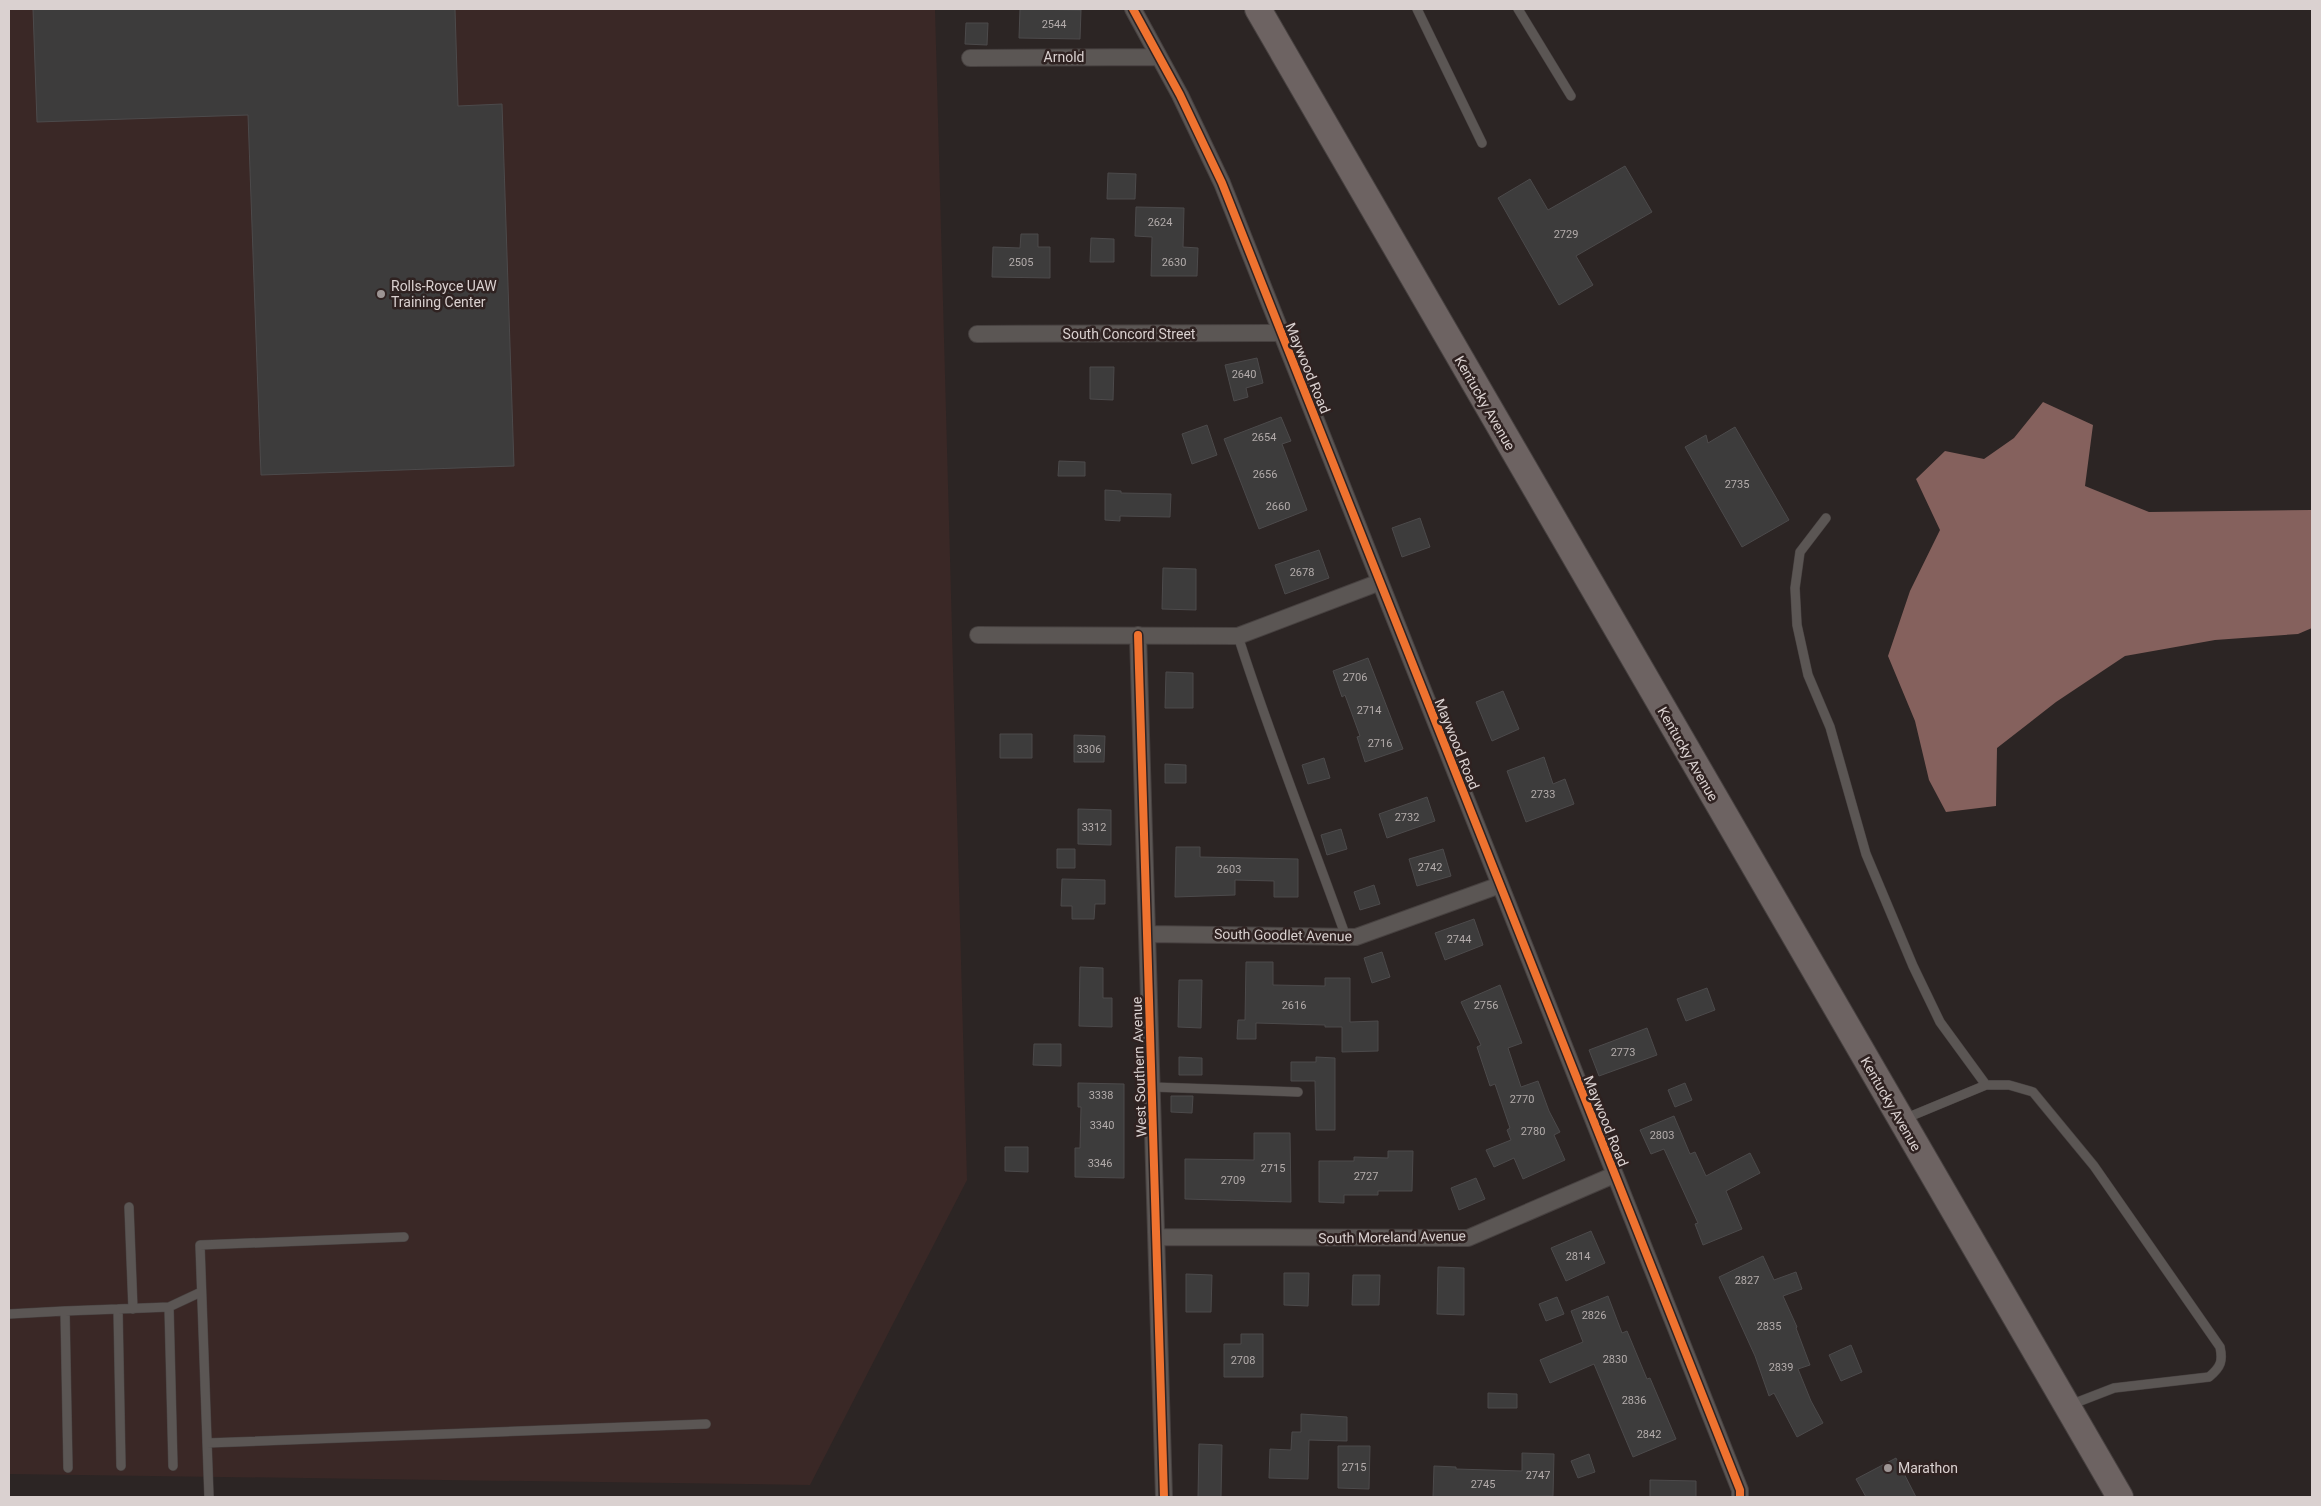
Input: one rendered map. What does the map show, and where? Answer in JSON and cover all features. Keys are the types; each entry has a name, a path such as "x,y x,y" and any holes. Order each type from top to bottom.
{"main road":[{"name":"Kentucky Avenue","path":"1258,9 2120,1497"}],"street":[{"name":"Maywood Road","path":"1133,9 1180,95 1222,183 1740,1490 1740,1497"},
{"name":"Arnold","path":"970,58 1158,57"},
{"name":"South Concord Street","path":"977,334 1281,333"},
{"path":"978,636 1238,636 1380,582"},
{"name":"West Southern Avenue","path":"1138,635 1164,1497"},
{"name":"South Goodlet Avenue","path":"1148,934 1356,937 1500,886"},
{"name":"South Moreland Avenue","path":"1157,1237 1468,1238 1614,1175"}],"lane":[{"path":"1418,9 1482,143"},
{"path":"1518,9 1571,96"},
{"path":"1826,518 1800,552 1795,588 1797,625 1808,674 1830,727 1866,854 1906,948 1940,1022 1986,1085"},
{"path":"1238,636 1256,695 1306,822 1346,937"},
{"path":"1901,1120 1986,1085 2009,1085 2033,1092 2094,1166 2220,1346 2222,1360 2219,1369 2209,1377 2114,1388 2067,1406"},
{"path":"1152,1087 1298,1092"},
{"path":"130,1208 133,1309"},
{"path":"209,1497 200,1245 404,1237"},
{"path":"9,1314 169,1307 202,1292"},
{"path":"169,1307 173,1466"},
{"path":"118,1309 121,1466"},
{"path":"65,1311 68,1468"},
{"path":"207,1443 706,1424"}],"shaded area":[{"path":"9,9 935,9 967,1180 810,1485 9,1474"},
{"path":"2043,402 2093,425 2085,486 2149,512 2312,510 2312,628 2298,634 2215,640 2125,656 2056,702 1997,748 1996,806 1946,812 1929,780 1915,721 1888,656 1910,591 1940,530 1916,479 1945,451 1984,459 2014,438"}],"building":[{"name":"Rolls-Royce UAW Training Center","path":"33,9 455,9 458,106 502,104 514,466 261,475 248,115 37,122"},
{"path":"1020,9 1081,10 1080,39 1019,38"},
{"path":"966,23 988,23 987,45 965,44"},
{"path":"1625,166 1652,212 1576,256 1593,285 1559,305 1498,198 1530,179 1548,210"},
{"path":"1108,173 1136,174 1135,199 1107,199"},
{"path":"1136,207 1184,208 1183,247 1198,248 1197,276 1151,276 1152,237 1135,236"},
{"path":"1021,234 1038,234 1038,247 1050,247 1050,278 992,277 993,247 1020,248"},
{"path":"1091,238 1114,239 1114,262 1090,262"},
{"path":"1257,358 1263,383 1246,388 1248,397 1234,401 1225,365"},
{"path":"1090,367 1114,367 1113,400 1090,399"},
{"path":"1281,417 1291,441 1282,444 1307,510 1259,529 1224,439"},
{"path":"1207,425 1217,455 1192,464 1182,434"},
{"path":"1735,427 1789,520 1742,547 1685,447 1706,435 1708,443"},
{"path":"1059,461 1085,462 1085,476 1058,476"},
{"path":"1105,490 1121,491 1121,493 1171,494 1170,517 1120,516 1120,521 1105,520"},
{"path":"1420,518 1430,547 1402,557 1392,528"},
{"path":"1319,550 1329,578 1285,594 1275,565"},
{"path":"1163,568 1196,569 1196,610 1162,609"},
{"path":"1368,658 1403,749 1365,762 1357,737 1360,736 1345,695 1342,697 1333,671"},
{"path":"1166,672 1193,673 1193,708 1165,708"},
{"path":"1503,691 1519,729 1492,741 1476,702"},
{"path":"1000,734 1032,734 1032,758 1000,758"},
{"path":"1074,735 1105,736 1104,762 1074,762"},
{"path":"1544,757 1553,784 1565,779 1574,804 1526,822 1507,771"},
{"path":"1324,758 1330,778 1308,784 1302,765"},
{"path":"1165,764 1186,765 1186,783 1165,783"},
{"path":"1427,797 1435,821 1387,838 1379,814"},
{"path":"1078,809 1111,810 1111,845 1078,844"},
{"path":"1341,829 1347,849 1327,855 1321,835"},
{"path":"1176,847 1200,847 1200,857 1298,859 1298,897 1274,897 1274,881 1235,880 1235,895 1175,897"},
{"path":"1057,849 1075,849 1075,868 1057,868"},
{"path":"1443,849 1451,876 1417,886 1409,859"},
{"path":"1062,879 1105,880 1105,904 1095,904 1094,919 1072,919 1072,906 1061,906"},
{"path":"1374,885 1380,904 1360,910 1354,892"},
{"path":"1474,919 1483,945 1445,960 1435,933"},
{"path":"1382,952 1390,977 1372,983 1364,958"},
{"path":"1246,962 1273,962 1273,985 1325,986 1325,978 1350,978 1350,1022 1378,1021 1378,1051 1342,1052 1342,1027 1325,1027 1325,1025 1256,1023 1256,1039 1237,1039 1238,1020 1245,1020"},
{"path":"1080,967 1103,968 1103,998 1112,998 1112,1027 1079,1026"},
{"path":"1179,980 1202,980 1201,1028 1178,1027"},
{"path":"1500,985 1522,1043 1508,1048 1521,1087 1538,1081 1549,1111 1560,1132 1554,1135 1565,1160 1523,1179 1514,1158 1494,1167 1486,1150 1511,1140 1507,1130 1510,1128 1495,1084 1490,1086 1477,1047 1481,1045 1461,1002"},
{"path":"1707,988 1715,1010 1686,1021 1677,999"},
{"path":"1647,1028 1657,1055 1599,1076 1589,1050"},
{"path":"1034,1044 1061,1044 1061,1066 1033,1065"},
{"path":"1179,1057 1202,1058 1202,1075 1179,1075"},
{"path":"1316,1057 1335,1058 1335,1130 1316,1130 1315,1081 1291,1081 1291,1062 1316,1062"},
{"path":"1078,1083 1124,1084 1124,1178 1075,1177 1075,1148 1080,1148 1081,1107 1078,1107"},
{"path":"1685,1083 1692,1100 1675,1107 1668,1090"},
{"path":"1171,1096 1193,1096 1192,1113 1171,1112"},
{"path":"1674,1116 1690,1154 1695,1152 1706,1176 1750,1153 1760,1173 1726,1191 1742,1229 1703,1245 1695,1224 1698,1223 1664,1149 1651,1154 1640,1130"},
{"path":"1254,1133 1290,1133 1291,1202 1185,1199 1185,1159 1254,1160"},
{"path":"1005,1147 1028,1147 1028,1172 1005,1171"},
{"path":"1388,1151 1413,1151 1412,1191 1378,1191 1378,1195 1344,1195 1344,1203 1319,1202 1319,1161 1354,1161 1354,1157 1388,1158"},
{"path":"1476,1178 1485,1199 1459,1210 1451,1188"},
{"path":"1591,1231 1605,1263 1566,1281 1551,1248"},
{"path":"1763,1256 1774,1280 1796,1272 1802,1289 1783,1296 1797,1327 1810,1365 1798,1369 1811,1401 1823,1423 1797,1437 1774,1393 1769,1396 1755,1356 1719,1277"},
{"path":"1438,1267 1464,1268 1464,1315 1437,1314"},
{"path":"1284,1273 1309,1273 1308,1306 1284,1305"},
{"path":"1186,1274 1212,1275 1211,1312 1186,1312"},
{"path":"1353,1275 1380,1275 1379,1305 1352,1305"},
{"path":"1608,1296 1622,1333 1627,1331 1647,1379 1650,1378 1676,1439 1633,1457 1594,1364 1550,1383 1540,1360 1583,1342 1571,1311"},
{"path":"1557,1297 1564,1314 1546,1321 1539,1304"},
{"path":"1241,1334 1263,1334 1263,1377 1224,1377 1224,1344 1241,1344"},
{"path":"1851,1345 1862,1372 1841,1381 1829,1355"},
{"path":"1488,1393 1517,1394 1517,1408 1488,1408"},
{"path":"1301,1414 1347,1417 1347,1441 1309,1440 1308,1479 1269,1478 1270,1449 1291,1450 1292,1432 1301,1432"},
{"path":"1199,1444 1222,1445 1221,1497 1198,1497"},
{"path":"1338,1446 1370,1446 1369,1489 1338,1488"},
{"path":"1522,1453 1554,1454 1553,1496 1433,1497 1434,1466 1456,1467 1456,1469 1522,1471"},
{"path":"1589,1454 1595,1472 1578,1478 1571,1461"},
{"name":"Marathon","path":"1896,1458 1916,1497 1866,1497 1856,1479"},
{"path":"1650,1480 1696,1481 1696,1497 1650,1497"}],"cycle path":[{"path":"1133,9 1180,95 1222,183 1740,1490 1740,1497"},
{"path":"1138,635 1164,1497"}],"place":[{"name":"Rolls-Royce UAW Training Center","path":"381,294"},
{"name":"Marathon","path":"1888,1468"}]}
